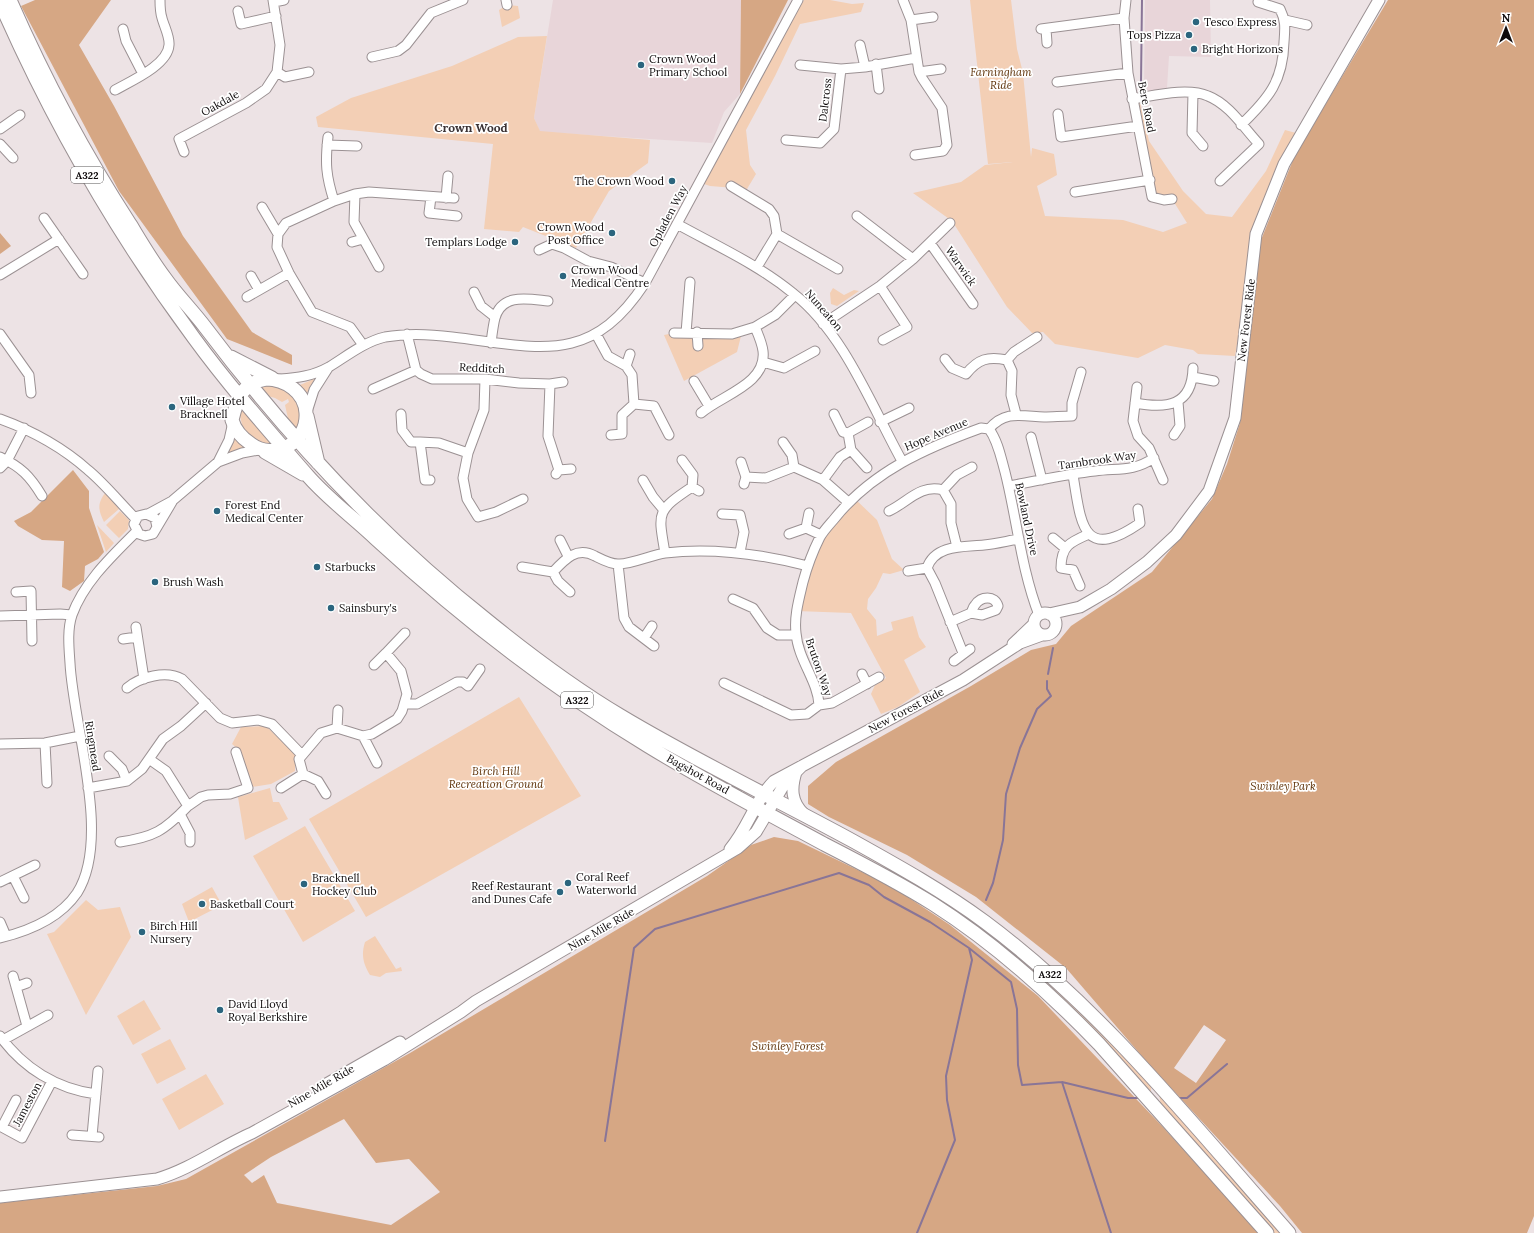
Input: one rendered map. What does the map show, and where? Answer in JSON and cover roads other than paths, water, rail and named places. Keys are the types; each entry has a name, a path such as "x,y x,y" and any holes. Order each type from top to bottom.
{"highway":[{"name":"A322","path":"10,0 60,104 108,189 165,278 189,306 249,386 296,440 372,521 452,599"},
{"name":"A322","path":"0,2 51,110 96,189 118,225 181,319 224,377 310,478 452,599"},
{"name":"A322","path":"226,354 275,379"},
{"name":"A322","path":"224,377 232,421"},
{"path":"275,379 290,385 297,392 306,414 303,427 296,440 286,449 262,451 243,438 232,421 239,396 249,386 258,380 275,379"},
{"name":"A322","path":"306,414 318,464"},
{"name":"A322","path":"262,451 310,478"},
{"name":"Bagshot Road","path":"452,599 596,701 907,888 961,923 1010,960 1076,1020 1129,1077 1267,1233"},
{"name":"Bagshot Road","path":"452,599 524,662 645,745 766,803 805,816 885,859 970,911 1025,952 1063,985 1132,1056 1289,1233"}],"main road":[{"name":"New Forest Ride","path":"1056,624 1064,621 1080,607 1111,589 1147,562 1176,535 1209,491 1235,418 1256,234 1284,164 1379,0"},
{"name":"New Forest Ride","path":"1007,650 1040,618 1080,607"},
{"path":"1040,618 1054,618 1056,624 1052,633 1042,635 1036,630 1040,618"},
{"name":"New Forest Ride","path":"766,803 774,781 963,680 1007,650 1020,643 1042,635"},
{"path":"799,768 793,782 793,796 795,804 805,816"},
{"name":"Nine Mile Ride","path":"0,1197 157,1179 181,1170 232,1142 250,1128 458,1007 476,1001 640,906 746,842 756,832 766,803"}],"street":[{"path":"115,90 143,74 163,60 167,55 169,44 162,17 160,0"},
{"name":"Oakdale","path":"184,152 178,139 246,103 266,89 277,72 280,45 273,1 284,0"},
{"path":"372,57 398,51 406,45 431,13 448,3 463,0"},
{"name":"Opladen Way","path":"275,379 304,377 329,367 364,345 385,337 407,334 430,334 491,343 549,347 572,344 596,334 618,318 633,301 645,283 798,0"},
{"path":"904,0 911,20 919,72 942,108 947,144 943,151 915,155"},
{"name":"Bere Road","path":"1126,0 1124,18 1128,73 1132,99 1150,180 1152,197 1164,200 1172,199"},
{"path":"1241,125 1263,104 1273,91 1281,71 1284,57 1285,20 1280,9 1258,2"},
{"path":"238,11 241,24 276,16"},
{"path":"911,20 933,17"},
{"path":"1047,43 1044,29 1124,18"},
{"path":"1285,20 1308,25"},
{"path":"123,29 126,41 143,74"},
{"path":"860,45 865,67"},
{"name":"Dalcross","path":"800,65 841,69 865,67 916,58"},
{"path":"876,64 879,89"},
{"name":"Dalcross","path":"786,140 820,143 834,128 841,69"},
{"path":"919,72 941,69"},
{"path":"277,72 285,77 309,72"},
{"path":"1057,82 1128,73"},
{"path":"1132,99 1175,92 1192,93 1208,96 1225,107 1259,144 1220,181"},
{"path":"1192,93 1192,133 1202,146"},
{"path":"1058,114 1062,137 1138,126"},
{"path":"0,129 20,115"},
{"path":"334,201 327,177 327,140 357,146"},
{"path":"0,144 12,158"},
{"path":"364,345 350,326 312,312 289,272 277,247 278,234 286,223 334,201 355,194 369,192 450,198 448,176"},
{"path":"1075,192 1150,180"},
{"path":"731,186 769,209 774,216 777,234 757,267"},
{"path":"355,194 354,222 379,267"},
{"path":"431,197 429,213 457,216"},
{"path":"262,207 278,234"},
{"path":"857,216 913,259"},
{"path":"44,218 83,274"},
{"name":"Warwick","path":"823,324 880,286 913,259 950,223"},
{"name":"Nuneaton","path":"677,224 757,267 795,295 823,324 853,369 902,461"},
{"path":"777,234 838,269"},
{"path":"0,275 58,239"},
{"path":"352,242 363,239"},
{"name":"Warwick","path":"930,243 973,304"},
{"path":"539,250 552,244 588,261 611,266 645,283"},
{"path":"247,297 289,272"},
{"path":"251,276 260,290"},
{"path":"880,286 907,327 883,340"},
{"path":"686,333 691,287"},
{"path":"474,292 481,306 495,317"},
{"path":"674,333 697,332 732,334 755,327 775,315 795,295"},
{"path":"491,343 495,317 504,304 518,298 548,301"},
{"path":"701,413 709,406 745,386 758,374 763,362 763,350 755,327"},
{"path":"697,332 698,346"},
{"path":"0,334 29,375 31,393"},
{"path":"373,389 416,370 407,334"},
{"path":"596,334 608,356 626,366 632,375 634,404"},
{"path":"1007,360 1014,352 1037,337"},
{"path":"763,362 784,368 815,351"},
{"path":"626,366 630,354"},
{"path":"945,359 952,368 966,374 972,366 991,357 1007,360"},
{"path":"1007,360 1012,371 1012,396 1016,414"},
{"name":"Opladen Way","path":"306,414 314,390 329,367"},
{"name":"Redditch","path":"416,370 420,374 432,379 486,379 519,383 550,384 563,382"},
{"name":"Hope Avenue","path":"902,461 932,446 981,428 989,429 996,422 1016,414 1044,417 1072,416 1072,403 1081,372"},
{"path":"1135,403 1153,406 1166,406 1178,402 1190,386 1193,372 1214,381"},
{"path":"486,379 484,410 468,453 463,478 467,499 478,517 496,512 523,499"},
{"path":"694,381 709,406"},
{"path":"550,384 548,436 558,472 571,469"},
{"name":"Tarnbrook Way","path":"1137,388 1133,421 1138,436 1149,448 1163,480"},
{"path":"1174,435 1180,426 1178,402"},
{"path":"611,435 622,434 622,415 634,404 654,406 669,435"},
{"path":"880,422 910,408"},
{"path":"401,414 402,430 411,442 439,443 468,453"},
{"path":"834,414 843,432 848,433 868,422"},
{"path":"0,419 24,428 50,441 89,470 136,519"},
{"path":"218,462 229,440 232,421"},
{"path":"0,468 4,459 24,428"},
{"name":"Bowland Drive","path":"989,429 993,434 1008,486 1027,579 1040,618"},
{"path":"848,433 851,450 868,468"},
{"path":"1031,437 1042,480"},
{"path":"420,442 424,481"},
{"path":"783,442 792,455 794,467"},
{"path":"823,480 840,456 851,450"},
{"path":"172,501 153,534 149,536 142,536 136,532 134,524 136,519 142,514 148,514 172,501 218,462 242,453 262,451"},
{"name":"Tarnbrook Way","path":"1008,486 1095,471 1131,469 1145,464 1154,458"},
{"path":"4,459 30,477 42,496"},
{"path":"664,553 659,520 663,508 671,501 696,489 693,475 682,460"},
{"name":"Bruton Way","path":"724,683 791,714 807,714 819,705 817,691 803,662 796,635 797,606 808,566 821,535 848,502 902,461"},
{"path":"741,462 745,480 766,478 794,467 823,480 848,502"},
{"path":"943,490 957,475 972,467"},
{"path":"1073,475 1079,511 1089,534 1097,539 1108,540 1123,535 1140,523 1138,509"},
{"path":"642,480 653,497 663,508"},
{"path":"889,511 922,490 936,488 943,490 951,504 951,523 957,547"},
{"path":"806,528 809,513"},
{"path":"148,514 155,518 157,526"},
{"path":"722,514 740,515 744,532 740,552"},
{"path":"789,534 806,528 821,535"},
{"name":"Ringmead","path":"3,937 22,932 47,920 67,905 80,887 87,869 91,839 91,821 88,788 71,674 69,631 72,615 86,588 103,566 136,532"},
{"path":"1080,586 1073,570 1062,568 1062,558 1065,548 1074,540 1089,534"},
{"path":"1053,538 1065,548"},
{"path":"954,661 966,651 950,622 936,583 927,568 929,561 934,557 957,547 984,545 1019,539"},
{"path":"560,540 568,556"},
{"path":"549,571 568,556 577,553 592,554 618,564 664,553 740,552 808,566"},
{"path":"618,564 624,618 629,627 654,646"},
{"path":"522,567 549,571 570,592"},
{"path":"908,571 927,568"},
{"path":"16,592 31,591 32,641"},
{"path":"733,599 753,608 767,628 778,635 796,635"},
{"path":"950,622 971,613"},
{"path":"0,616 31,614 72,615"},
{"path":"644,638 652,626"},
{"path":"123,639 136,632 144,679"},
{"path":"374,665 405,633"},
{"path":"303,774 299,759 301,754 321,733 337,728 364,736 372,734 397,719 402,711 407,694 401,671 386,653"},
{"path":"404,704 417,704 457,682 463,682 468,686 480,669"},
{"path":"129,686 144,679 167,674 175,675 182,679 220,718 232,723 258,720 272,724 301,754"},
{"path":"862,674 867,684"},
{"path":"819,705 832,703 879,677"},
{"path":"88,788 126,781 142,769 163,739 181,726 206,703"},
{"path":"337,728 338,710"},
{"path":"0,744 45,743 80,736"},
{"path":"364,736 377,763"},
{"path":"45,743 47,783"},
{"path":"120,842 147,838 158,832 200,797 230,794 248,788 236,752"},
{"path":"110,756 122,769 126,781"},
{"path":"149,759 166,771 188,806"},
{"path":"281,788 303,774"},
{"path":"303,774 318,781 326,794"},
{"path":"180,814 190,833 190,842"},
{"path":"0,882 35,865"},
{"path":"13,876 24,898"},
{"path":"0,922 3,937"},
{"path":"13,976 27,1026"},
{"path":"16,987 27,983"},
{"name":"Jameston","path":"48,1015 1,1038 18,1057 35,1071 52,1081 84,1092 96,1094"},
{"path":"72,1135 96,1137 96,1094 98,1072"},
{"name":"Jameston","path":"16,1100 1,1127 22,1138 52,1081"}],"waterway":[{"path":"1141,82 1142,0"},
{"path":"1048,674 1053,648"},
{"path":"986,900 993,883 1003,840 1006,794 1020,748 1037,709 1051,696 1047,689 1047,681"},
{"path":"605,1141 634,948 655,929 839,873 869,885 884,897 930,922 969,948 1011,982 1017,1009 1018,1065 1022,1085 1062,1082 1111,1233"},
{"path":"917,1233 955,1140 947,1100 946,1076 972,960 969,948"},
{"path":"1178,1098 1187,1098 1227,1064"},
{"path":"1062,1082 1128,1098 1138,1098"}],"place":[{"name":"Tesco Express","path":"1196,22"},
{"name":"Tops Pizza","path":"1189,35"},
{"name":"Bright Horizons","path":"1194,49"},
{"name":"Crown Wood Primary School","path":"641,65"},
{"name":"The Crown Wood","path":"672,181"},
{"name":"Crown Wood Post Office","path":"612,233"},
{"name":"Templars Lodge","path":"515,242"},
{"name":"Crown Wood Medical Centre","path":"563,276"},
{"name":"Village Hotel Bracknell","path":"172,407"},
{"name":"Forest End Medical Center","path":"217,511"},
{"name":"Starbucks","path":"317,567"},
{"name":"Brush Wash","path":"155,582"},
{"name":"Sainsbury's","path":"331,608"},
{"name":"Coral Reef Waterworld","path":"568,883"},
{"name":"Bracknell Hockey Club","path":"304,884"},
{"name":"Reef Restaurant and Dunes Cafe","path":"560,892"},
{"name":"Basketball Court","path":"202,904"},
{"name":"Birch Hill Nursery","path":"142,932"},
{"name":"David Lloyd Royal Berkshire","path":"220,1010"}],"district":[{"name":"Crown Wood","path":"471,128"}],"park label":[{"name":"Farningham Ride","path":"1001,78"},
{"name":"Birch Hill Recreation Ground","path":"496,777"},
{"name":"Swinley Park","path":"1283,786"},
{"name":"Swinley Forest","path":"788,1046"}]}
